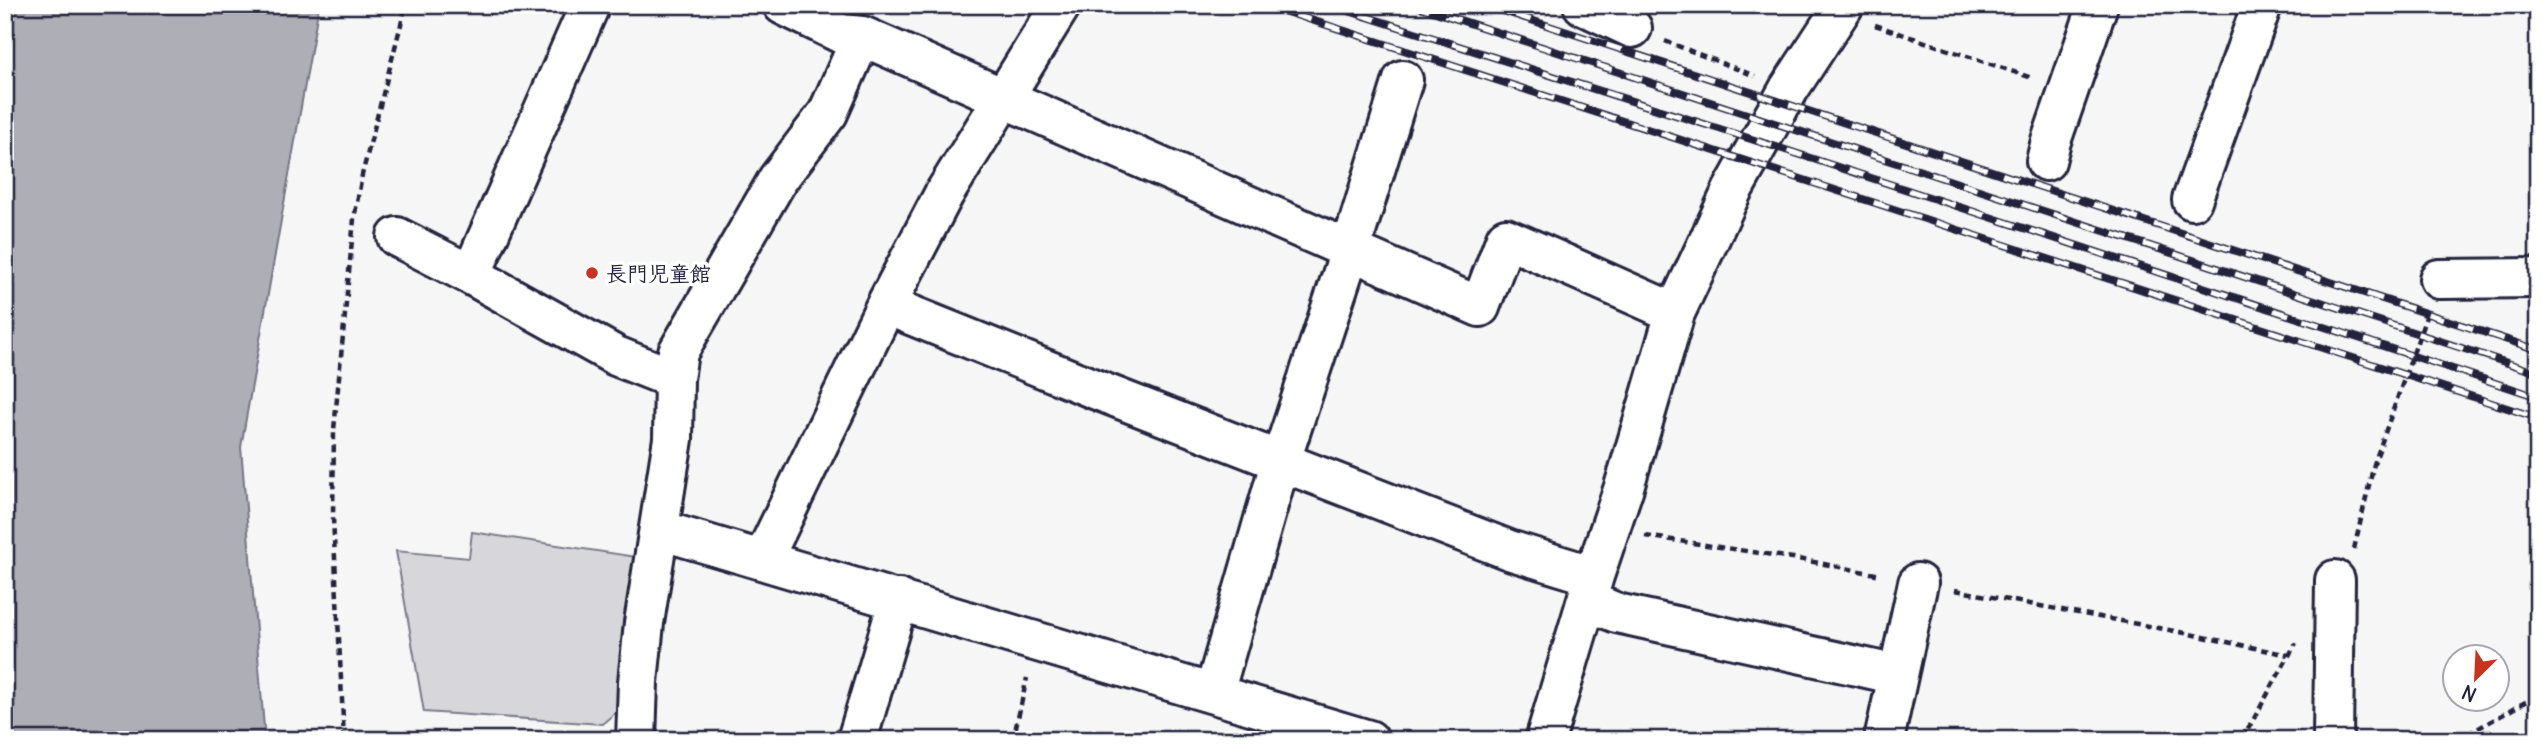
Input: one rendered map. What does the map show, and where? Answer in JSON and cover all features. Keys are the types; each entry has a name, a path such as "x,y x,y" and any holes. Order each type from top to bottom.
{"street":[{"path":"471,275 590,5"},
{"path":"783,5 842,34 862,36 1480,307 1506,239 1675,313"},
{"path":"763,559 886,305 944,194 1061,5"},
{"path":"1583,5 1632,28"},
{"path":"2046,161 2098,5"},
{"path":"2192,200 2262,5"},
{"path":"1545,740 1675,313 1732,191 1789,89 1842,9"},
{"path":"636,740 644,623 673,439 674,379 678,352 778,179 828,113 862,36"},
{"path":"1214,693 1281,460 1403,80"},
{"path":"397,237 616,356 674,379"},
{"path":"2439,279 2538,278"},
{"path":"886,305 1509,550 1590,588 1617,613 1898,675"},
{"path":"660,530 1369,740"},
{"path":"2333,740 2335,580"},
{"path":"1884,740 1918,583"},
{"path":"858,740 899,599"}],"path":[{"path":"344,740 333,518 334,430 354,219 362,175 406,5"},
{"path":"1842,9 2070,91"},
{"path":"1632,28 1789,89"},
{"path":"2335,580 2353,554 2374,464 2439,279"},
{"path":"2242,740 2300,637"},
{"path":"1013,740 1036,640"},
{"path":"2457,740 2538,695"}],"shaded area":[{"path":"5,5 319,5 241,447 265,740 5,740"},
{"path":"472,532 643,558 621,708 602,724 424,712 396,551 469,558"}],"railway":[{"path":"1265,5 2538,418"},
{"path":"1330,5 1795,153 2538,397"},
{"path":"1414,5 2538,373"},
{"path":"1485,5 2538,350"}],"place":[{"name":"長門児童館","path":"592,273"}]}
